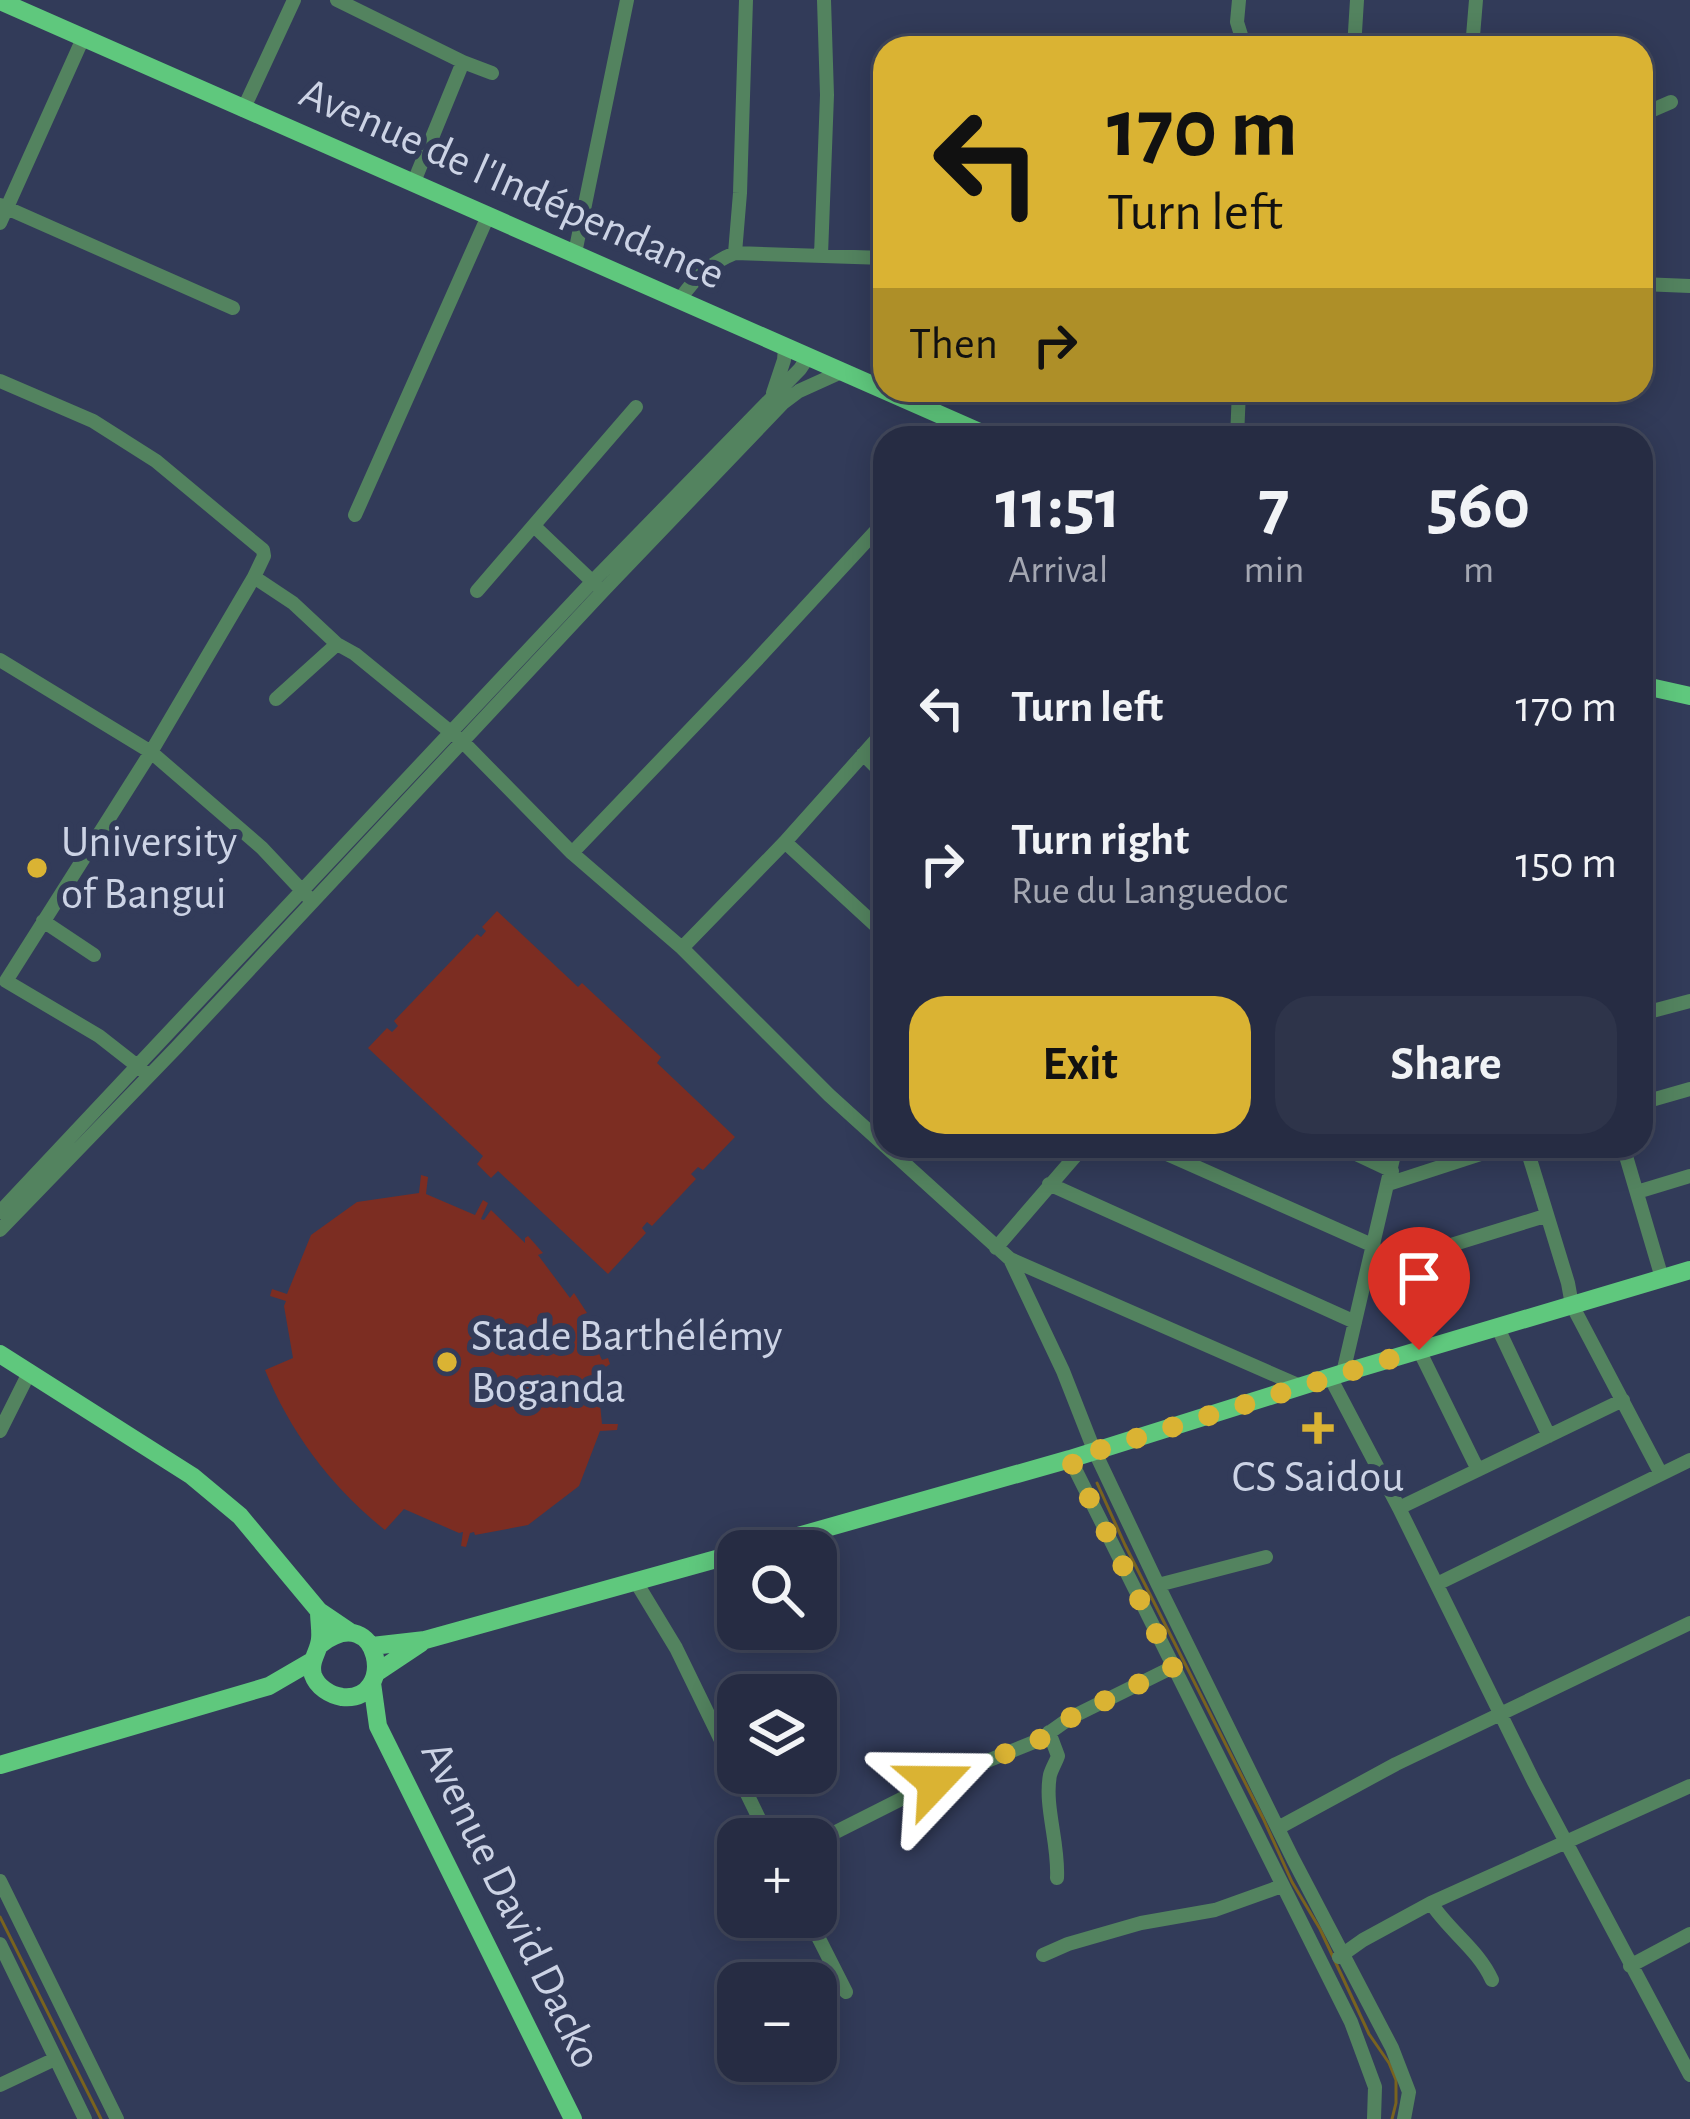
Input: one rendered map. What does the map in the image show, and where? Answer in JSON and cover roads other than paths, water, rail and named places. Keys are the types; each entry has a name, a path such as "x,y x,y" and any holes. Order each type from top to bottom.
{"main road":[{"name":"Avenue de l'Indépendance","path":"0,1 873,388"},
{"name":"Avenue de l'Indépendance","path":"902,402 952,426"},
{"path":"1653,688 1690,696"},
{"path":"819,1530 1070,1459 1690,1270"},
{"path":"0,1354 208,1490 240,1516 319,1611 372,1646 424,1640 717,1559"},
{"path":"319,1611 314,1676 331,1694 359,1694 424,1640"},
{"path":"269,1686 339,1633 350,1632"},
{"path":"372,1646 377,1662 374,1678"},
{"name":"Avenue David Dacko","path":"374,1678 378,1726 564,2116"},
{"path":"0,1765 269,1686 321,1687"},
{"name":"Avenue David Dacko","path":"345,1697 378,1726"}],"street":[{"path":"243,110 294,0"},
{"path":"337,0 492,73"},
{"path":"574,253 627,0"},
{"path":"735,253 746,0"},
{"path":"1239,0 1241,36"},
{"path":"1355,36 1357,0"},
{"path":"1473,36 1476,0"},
{"path":"820,255 827,4"},
{"path":"0,223 3,206 84,36"},
{"path":"413,184 463,62"},
{"path":"1653,110 1671,102"},
{"path":"3,206 233,308"},
{"path":"355,514 488,216"},
{"path":"680,299 704,270 735,253 873,257"},
{"path":"1653,284 1690,286"},
{"path":"772,398 785,347"},
{"path":"0,1230 143,1070 808,357"},
{"path":"597,586 783,404 817,381 841,372"},
{"path":"0,381 93,421 156,461 260,545 264,556 151,752 7,982 99,1036 143,1070"},
{"path":"477,591 637,407"},
{"path":"534,526 597,586"},
{"path":"572,853 873,534"},
{"path":"254,577 293,603 337,644 458,737 572,853 682,948 873,1135"},
{"path":"276,699 337,644"},
{"path":"0,659 151,752 262,848 307,896"},
{"path":"682,948 873,743"},
{"path":"863,754 873,764"},
{"path":"785,842 873,923"},
{"path":"43,921 94,955"},
{"path":"1653,1011 1690,1000"},
{"path":"0,1212 143,1070"},
{"path":"1653,1100 1690,1089"},
{"path":"898,1158 1010,1259 1300,1386"},
{"path":"996,1248 1073,1158"},
{"path":"1177,1158 1374,1246"},
{"path":"1359,1158 1390,1177 1460,1158"},
{"path":"1394,1158 1355,1322 1336,1375 1501,1714 1666,2034 1688,2065"},
{"path":"1529,1158 1572,1304 1661,1474"},
{"path":"1627,1158 1662,1278"},
{"path":"1637,1192 1690,1176"},
{"path":"1048,1184 1355,1322"},
{"path":"1367,1271 1545,1216"},
{"path":"1010,1259 1158,1586 1404,2075 1409,2092 1404,2119"},
{"path":"1497,1326 1549,1436"},
{"path":"1419,1350 1478,1470"},
{"path":"0,1431 30,1371"},
{"path":"1400,1508 1623,1400"},
{"path":"1070,1459 1325,1968 1372,2076 1374,2119"},
{"path":"1437,1584 1690,1460"},
{"path":"1158,1586 1266,1557"},
{"path":"636,1582 676,1648 759,1818"},
{"path":"1278,1828 1396,1765 1690,1623"},
{"path":"837,1832 935,1782 1039,1740 1173,1667"},
{"path":"1048,1732 1058,1756 1050,1775 1048,1801 1058,1855 1057,1878"},
{"path":"1223,1770 1244,1760"},
{"path":"1325,1968 1431,1903 1690,1786"},
{"path":"1273,1870 1293,1859"},
{"path":"0,1881 117,2119"},
{"path":"1043,1955 1142,1923 1215,1910 1282,1886"},
{"path":"1431,1903 1457,1937 1482,1958 1492,1980"},
{"path":"1630,1966 1690,1934"},
{"path":"818,1938 845,1992"},
{"path":"0,1944 4,1964 85,2119"},
{"path":"0,2085 56,2059"}],"waterway":[{"path":"1097,1483 1292,1882 1320,1929 1369,2034 1389,2063 1396,2080 1392,2119"},
{"path":"0,1917 101,2119"}],"place":[{"name":"University of Bangui","path":"37,868"},
{"name":"Stade Barthélémy Boganda","path":"447,1362"},
{"name":"CS Saidou","path":"1318,1428"}]}
